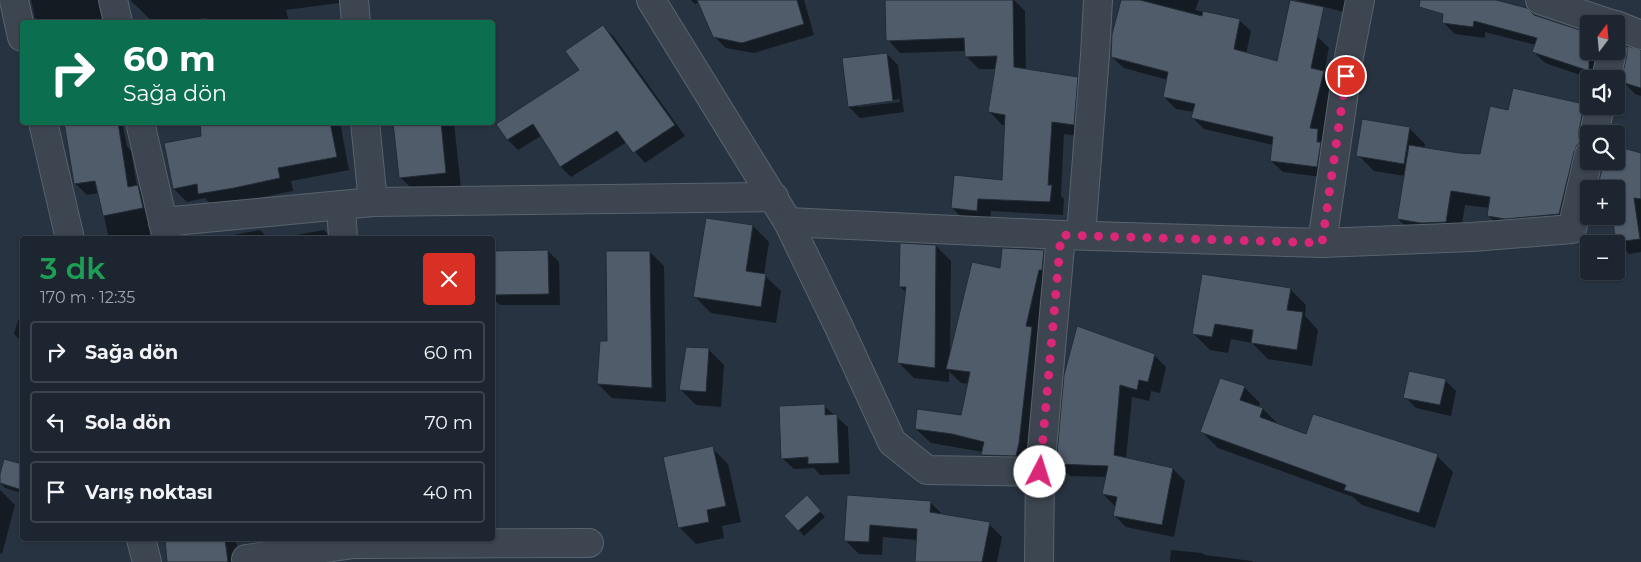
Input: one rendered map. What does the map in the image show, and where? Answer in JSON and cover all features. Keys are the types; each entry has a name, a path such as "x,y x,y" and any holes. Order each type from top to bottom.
{"street":[{"path":"14,0 20,28"},
{"path":"113,0 118,20"},
{"path":"354,0 356,20"},
{"path":"651,0 788,222 838,324 892,442 927,470 1040,472"},
{"path":"1039,562 1040,472 1095,55 1098,0"},
{"path":"1322,243 1349,58 1360,0"},
{"path":"1540,0 1580,17"},
{"path":"44,125 69,236"},
{"path":"141,125 165,230 373,202 774,197"},
{"path":"365,125 373,202"},
{"path":"788,222 1071,235 1322,243 1472,237 1572,229 1586,170"},
{"path":"341,205 343,236"},
{"path":"142,541 147,562"},
{"path":"245,553 354,541 589,543"}],"building":[{"path":"697,0 797,0 804,24 742,43 713,37"},
{"path":"885,0 1013,0 1014,67 1078,77 1074,125 1052,122 1048,185 1052,185 1050,202 978,199 977,211 951,208 954,175 1002,180 1005,115 988,112 997,56 965,57 964,38 886,41"},
{"path":"1121,0 1140,0 1202,16 1203,11 1240,19 1234,49 1277,61 1290,0 1324,7 1311,68 1324,71 1310,128 1318,129 1317,142 1321,142 1317,167 1270,161 1273,137 1191,118 1195,104 1163,97 1168,72 1111,57 1112,34"},
{"path":"1420,0 1496,0 1527,8 1534,15 1580,30 1580,60 1589,60 1589,70 1532,52 1537,38 1474,21 1473,27 1442,23 1443,14 1419,7"},
{"path":"603,25 675,125 633,153 617,131 560,167 533,124 507,140 496,124 579,70 565,51"},
{"path":"1627,46 1641,50 1641,88 1625,83 1624,70"},
{"path":"887,53 893,101 848,107 842,58"},
{"path":"1513,88 1580,103 1580,115 1582,115 1579,131 1580,143 1574,152 1559,214 1505,219 1487,216 1490,197 1451,191 1446,222 1421,223 1397,219 1409,145 1459,153 1480,154 1490,106 1508,110"},
{"path":"1362,119 1410,127 1404,164 1356,156"},
{"path":"64,125 118,125 128,187 138,185 143,208 103,216 95,181 74,184"},
{"path":"200,125 331,125 337,157 278,168 280,178 234,188 198,194 197,184 173,189 164,143 201,136"},
{"path":"393,125 441,125 446,173 399,178"},
{"path":"1625,149 1641,153 1641,199 1634,198 1640,239 1625,241 1625,235 1615,235 1613,225 1625,225 1625,180 1599,180 1602,170 1625,170"},
{"path":"706,218 753,225 746,271 766,274 761,307 693,297"},
{"path":"900,243 936,245 935,368 897,363 906,287 899,287"},
{"path":"1002,248 1044,250 1042,270 1039,270 1026,326 1032,327 1016,456 981,455 984,442 952,434 915,429 917,409 961,415 970,372 946,369 972,262 1000,268"},
{"path":"548,250 549,294 495,295 495,251"},
{"path":"606,251 650,251 652,388 597,384 600,341 607,341"},
{"path":"1202,274 1291,288 1287,310 1303,312 1297,350 1251,343 1253,330 1215,324 1212,337 1192,334"},
{"path":"1077,326 1155,354 1148,382 1139,380 1137,390 1120,385 1114,455 1173,468 1162,525 1113,516 1117,497 1102,494 1108,466 1056,464 1064,375"},
{"path":"686,347 709,348 706,392 679,390"},
{"path":"1409,371 1446,379 1440,405 1403,398"},
{"path":"1220,378 1245,386 1240,400 1263,408 1260,417 1306,434 1313,414 1438,454 1419,513 1344,490 1346,485 1200,432"},
{"path":"825,404 825,415 837,414 839,463 808,464 808,457 781,459 779,406"},
{"path":"713,446 726,506 707,510 709,522 678,528 663,457"},
{"path":"4,459 20,463 20,489 0,483"},
{"path":"807,495 821,511 798,531 784,516"},
{"path":"847,495 931,501 930,512 990,522 982,562 915,562 917,529 870,525 869,542 844,541"},
{"path":"165,541 225,541 228,562 167,562"}],"route":[{"path":"1040,472 1061,235 1322,243 1346,76"}]}
